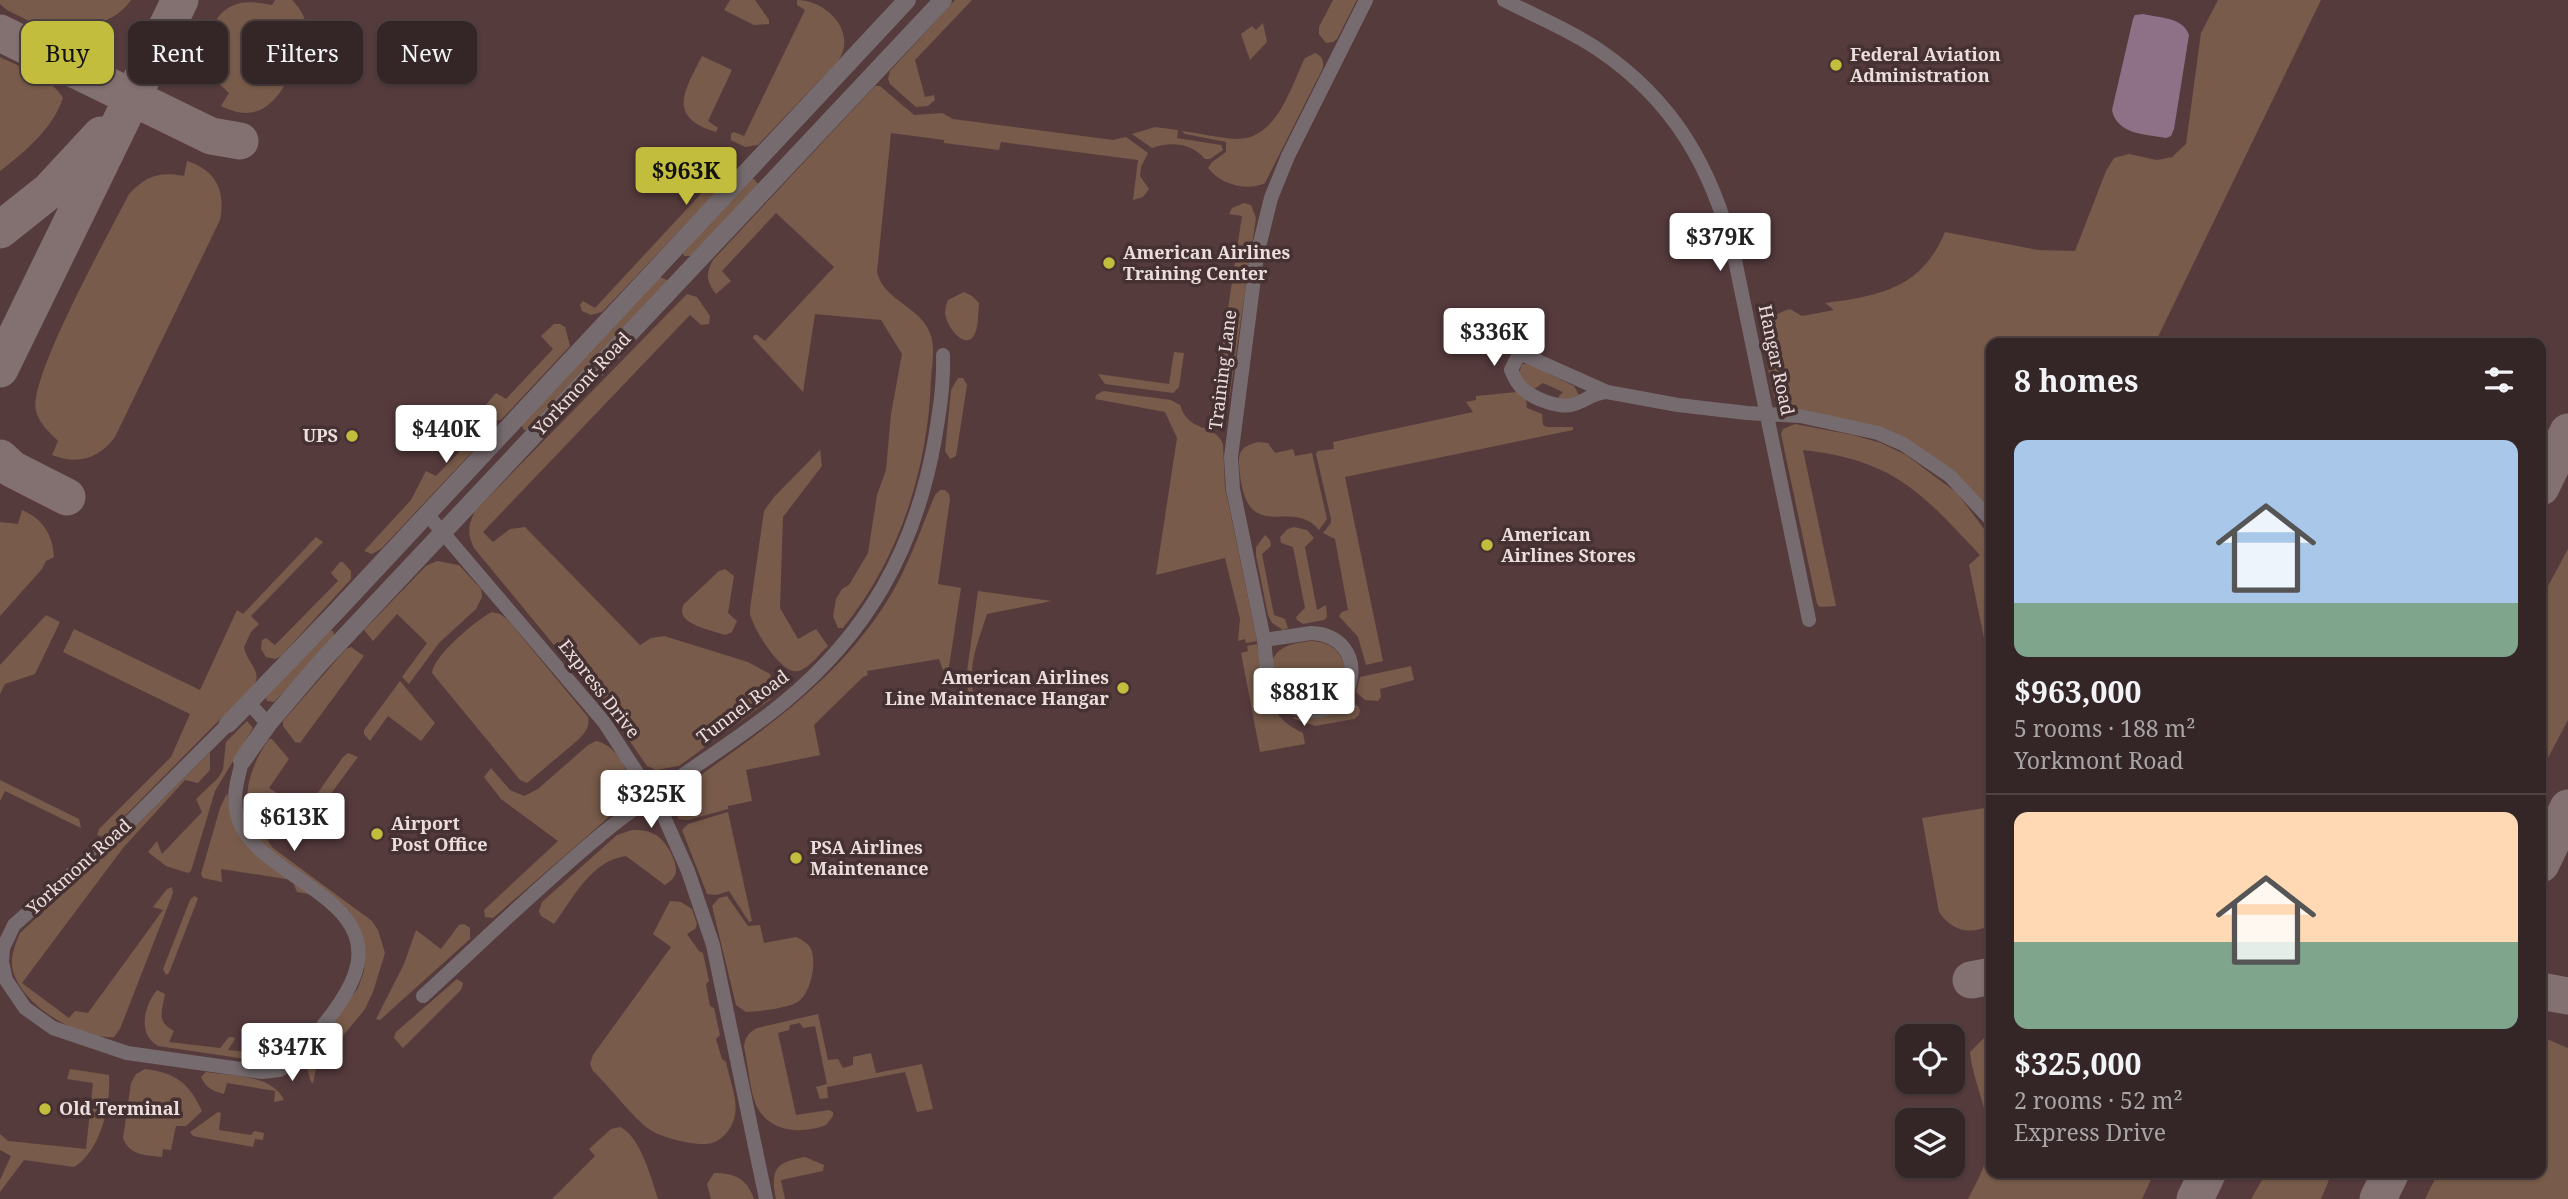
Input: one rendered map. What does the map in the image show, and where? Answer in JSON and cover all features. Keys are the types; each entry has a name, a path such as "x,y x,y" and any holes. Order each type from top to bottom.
{"street":[{"name":"Yorkmont Road","path":"907,0 249,703 130,822 14,925 3,948 2,962 6,980 25,1008 53,1028 127,1053 262,1072 279,1070 292,1063 349,987 357,965 356,935 339,911 325,898 257,847 243,832 234,794 243,761 268,724 350,632 943,0"},
{"name":"Training Lane","path":"1264,640 1311,633 1324,633 1336,639 1346,650 1352,665 1352,679 1347,692 1337,703 1326,709 1312,711 1287,705 1277,696 1271,685 1233,489 1231,457 1257,254 1274,187 1366,0"},
{"name":"Hangar Road","path":"1504,0 1598,49 1641,83 1689,141 1709,176 1723,212 1809,620"},
{"path":"855,56 874,74"},
{"path":"753,164 774,180"},
{"path":"667,256 686,273"},
{"name":"Tunnel Road","path":"423,996 604,832 781,705 839,650 875,603 894,569 920,505 937,429 943,355"},
{"path":"1607,392 1524,355 1518,356 1511,370 1525,391 1556,405 1573,405 1596,392 1607,392 1747,414 1800,416 1855,427 1903,444 1950,476 1986,515"},
{"path":"494,441 512,459"},
{"name":"Express Drive","path":"427,514 604,722 653,797 688,871 713,946 766,1199"},
{"path":"333,615 350,632"},
{"path":"249,703 268,724"}],"shaded area":[{"path":"0,0 2568,0 2568,1199 0,1199"},
{"path":"0,0 131,0 118,13 103,21 29,21 0,4"},
{"path":"275,0 292,0 305,21 242,21 242,84 285,84 273,100 256,111 246,113 221,106 229,93 220,84 228,84 228,21 216,21 226,9 239,3 272,5"},
{"path":"730,0 755,0 769,24 754,25 724,10"},
{"path":"797,0 819,6 836,20 842,29 843,50 838,61 758,145 745,147 731,140 731,134 734,132 744,136 805,10 797,5"},
{"path":"955,0 972,0 915,60 925,97 934,95 935,100 928,106 916,107 890,84 890,71"},
{"path":"1333,0 1357,0 1337,39 1326,43 1319,34 1319,27"},
{"path":"2218,0 2321,0 2157,338 1986,338 1986,505 1953,471 1904,438 1782,408 1776,402 1768,369 1764,332 1779,313 1790,309 1802,316 1834,310 1825,303 1864,297 1897,286 1924,266 1945,232 2038,250 2075,251 2106,171 2114,158 2129,154 2157,160 2172,157 2186,144 2201,33"},
{"path":"2143,14 2176,22 2186,29 2189,35 2174,129 2171,136 2166,138 2126,129 2115,118 2112,110 2133,19 2135,15"},
{"path":"1263,23 1267,42 1250,60 1241,34 1252,26 1256,30"},
{"path":"1315,53 1322,59 1323,68 1265,183 1250,187 1234,185 1213,174 1208,168 1226,152 1226,142 1185,134 1182,131 1236,139 1250,137 1262,131 1280,110 1305,58"},
{"path":"702,56 732,70 708,121 718,128 716,132 690,119 685,110 686,91"},
{"path":"0,57 21,67 21,84 50,84 63,98 45,129 0,171"},
{"path":"875,86 880,86 914,115 942,113 953,119 1113,140 1126,137 1148,153 1140,176 1149,189 1143,197 1133,200 1138,160 1001,142 999,150 891,133 877,272 887,290 920,318 931,336 933,357 929,412 917,478 895,542 863,601 843,628 838,628 833,616 836,599 842,589 849,585 868,553 877,495 886,470 891,414 902,354 881,320 815,314 803,392 753,338 757,335 765,341 834,267 776,213 722,271 731,281 716,294 708,274 713,260"},
{"path":"1155,127 1178,130 1177,138 1221,145 1223,150 1210,159 1205,159 1194,150 1180,145 1152,148 1132,134"},
{"path":"722,156 728,163 729,170 723,185 602,312 591,315 582,311 580,305 583,301 595,308 723,170 715,162 717,157"},
{"path":"187,161 205,170 217,183 221,200 220,220 115,437 102,450 87,458 70,460 52,455 58,441 42,423 36,411 37,394 44,369 57,338 129,194 154,176 184,176"},
{"path":"750,179 754,179 758,184 692,256 684,256 683,253"},
{"path":"1244,203 1251,205 1256,218 1229,401 1228,405 1219,407 1214,401 1242,216 1229,214 1232,208"},
{"path":"660,277 667,280 667,284 528,430 524,430 521,424"},
{"path":"964,292 979,303 976,330 969,340 956,334 945,313 948,300"},
{"path":"687,294 697,297 710,316 709,324 701,325 690,315 483,532 493,542 510,529 525,527 640,645 651,638 664,636 748,662 770,674 775,689 771,699 679,766 656,770 647,766 614,718 474,548 469,530 475,511"},
{"path":"554,324 565,327 570,346 501,420 491,421 482,414 483,408 496,393 506,399 553,349 541,336"},
{"path":"1174,352 1184,353 1179,387 1173,393 1105,384 1098,374 1169,384"},
{"path":"1522,364 1529,364 1574,386 1579,395 1563,401 1558,397 1563,392 1543,383 1534,389 1525,383 1519,373"},
{"path":"958,378 963,378 967,385 956,456 950,459 945,451 951,390"},
{"path":"1103,391 1171,400 1180,405 1189,420 1219,437 1223,444 1225,487 1257,641 1238,641 1240,619 1225,558 1156,575 1177,438 1165,412 1095,399 1096,395"},
{"path":"1517,392 1526,399 1527,408 1542,414 1543,425 1573,427 1573,430 1345,477 1383,661 1366,665 1358,637 1339,616 1348,610 1335,539 1323,533 1331,519 1316,454 1318,451 1334,449 1333,442 1473,412 1466,402 1476,400 1476,396"},
{"path":"1795,424 1881,443 1906,455 1957,493 1986,531 1986,648 1969,565 1980,555 1922,497 1883,471 1834,455 1803,450 1836,606 1820,607 1817,604 1781,434 1783,429"},
{"path":"464,428 475,439 473,451 381,549 372,554 364,551 411,500 426,471 436,476 463,448 455,439"},
{"path":"1258,442 1268,443 1275,453 1293,449 1295,456 1312,453 1327,519 1319,530 1307,521 1295,517 1259,514 1250,506 1243,490 1239,458 1244,448"},
{"path":"820,450 822,466 783,517 780,608 798,639 816,629 828,646 798,671 784,666 762,639 752,621 750,605 764,511 774,497"},
{"path":"940,490 945,490 950,499 938,584 961,588 949,667 943,670 939,659 867,671 868,675 814,725 820,755 746,770 752,801 688,820 678,819 675,804 684,787 798,701 825,677 872,624 892,593 935,495"},
{"path":"22,510 36,518 46,529 52,542 54,557 46,561 0,616 0,522 18,524"},
{"path":"1294,527 1307,530 1314,538 1305,547 1317,610 1326,605 1327,617 1324,620 1303,624 1296,617 1305,608 1293,547 1281,543 1280,537"},
{"path":"1265,535 1271,546 1262,554 1274,615 1285,619 1288,628 1283,630 1272,623 1268,615 1256,555 1256,547"},
{"path":"316,537 323,542 251,616 259,624 251,632 244,647 257,675 254,685 104,837 97,835 99,829 171,757 190,714 63,652 74,629 200,690 237,610 243,614"},
{"path":"2568,549 2568,720 2546,762 2546,590"},
{"path":"437,561 459,565 481,589 482,597 476,609 439,643 409,684 402,677 427,643 397,614 373,641 364,630 426,566"},
{"path":"340,562 351,571 351,579 281,656 275,659 266,657 261,649 262,640 266,638 275,645 338,581 331,573"},
{"path":"725,569 734,576 728,613 737,621 732,632 725,635 695,625 684,617 682,611 684,604 719,571"},
{"path":"978,591 1052,601 987,614 974,656 974,698 970,699 966,679"},
{"path":"492,612 507,619 588,717 588,727 581,737 527,783 520,780 432,673 447,648 466,630"},
{"path":"46,615 60,622 35,674 5,684 0,694 0,665"},
{"path":"327,630 333,631 335,638 274,702 267,701 266,697"},
{"path":"1310,641 1326,644 1336,651 1343,661 1345,673 1337,695 1327,702 1314,705 1305,704 1287,695 1274,680 1272,671 1272,663 1279,651 1292,644"},
{"path":"1257,644 1268,696 1273,707 1290,726 1303,733 1305,744 1260,752 1241,653 1248,651 1247,646"},
{"path":"351,647 364,656 300,743 295,742 283,726 283,721 346,649"},
{"path":"1411,666 1414,680 1380,689 1381,697 1378,701 1365,700 1356,692 1360,677"},
{"path":"400,681 435,723 421,741 388,716 370,741 364,730"},
{"path":"1349,702 1360,710 1354,719 1315,726 1292,718 1326,716"},
{"path":"247,721 253,728 215,791 191,871 188,873 166,866 148,852 157,841 162,854 202,812 196,799 218,778 223,770 226,742"},
{"path":"269,739 272,739 289,759 269,788 305,811 343,757 348,753 358,757 307,826 285,812 272,816 265,830 273,848 372,921 378,930 385,953 365,1009 316,1069 313,1083 304,1059 358,988 364,971 365,949 361,933 349,911 258,842 252,829 248,816 248,789 255,763"},
{"path":"596,741 617,754 626,770 630,787 624,804 493,918 485,917 484,910 558,841 501,799 484,777 491,768 510,790 524,796 538,789"},
{"path":"210,752 210,770 198,783 185,780 123,848 22,983 69,1018 75,1011 88,1013 163,910 153,907 167,889 172,887 173,893 120,1029 114,1037 100,1036 67,1026 37,1005 16,979 12,961 20,933 139,823"},
{"path":"0,780 79,819 81,828 5,791 0,801"},
{"path":"227,793 231,816 246,844 309,890 309,894 297,892 292,880 221,869 222,882 203,878 201,874"},
{"path":"1986,808 1986,927 1962,930 1950,924 1939,912 1922,818"},
{"path":"728,812 752,921 749,922 729,891 716,895 707,894 682,830 688,824"},
{"path":"632,830 651,833 666,845 676,867 672,880 665,885 626,856 614,859 593,872 554,924 541,916 539,911 542,902 617,835"},
{"path":"194,896 198,898 197,901 166,975 163,969 190,900"},
{"path":"727,896 748,926 760,925 764,943 796,937 810,947 813,960 812,977 806,993 796,1003 746,1012 736,1005 712,906 719,898"},
{"path":"670,901 681,902 692,909 697,924 695,929 687,934 703,953 709,981 706,984 710,1006 714,1008 720,1035 716,1039 722,1059 726,1062 734,1095 736,1109 732,1124 724,1136 706,1144 680,1141 649,1129 593,1071 590,1064 593,1055 671,947 653,934"},
{"path":"464,924 470,928 470,939 380,1020 376,1019 404,964 416,930 441,949 459,925"},
{"path":"457,979 463,983 461,990 403,1048 394,1038 396,1032"},
{"path":"157,990 165,994 162,1020 174,1031 169,1042 220,1048 229,1037 233,1037 235,1039 228,1050 273,1055 281,1045 290,1049 279,1061 272,1063 158,1046 151,1041 145,1027 146,1012"},
{"path":"818,1014 828,1060 838,1059 843,1068 853,1065 853,1057 871,1053 876,1073 922,1064 933,1109 917,1112 905,1072 827,1087 828,1098 820,1099 816,1087 827,1084 815,1026 803,1028 800,1023 790,1025 789,1030 778,1033 796,1115 829,1110 833,1112 833,1116 826,1125 807,1130 788,1129 770,1122 763,1116 755,1101 744,1047 746,1038 757,1028"},
{"path":"1986,1036 1986,1118 1975,1076 1970,1052"},
{"path":"2546,1040 2568,1048 2568,1199 2425,1199 2436,1178 2546,1178"},
{"path":"70,1069 109,1075 106,1113 91,1150 74,1167 24,1160 0,1192 0,1180 11,1156 0,1150 0,1134 8,1141 86,1149 93,1083 67,1079"},
{"path":"145,1069 165,1073 180,1081 192,1093 202,1111 186,1126 176,1126 171,1150 163,1149 162,1157 134,1151 123,1138 131,1083 136,1074"},
{"path":"206,1072 261,1081 278,1091 284,1100 274,1102 275,1091 227,1083 224,1094 216,1092 201,1077"},
{"path":"218,1112 221,1113 219,1130 251,1135 254,1131 264,1133 263,1140 255,1139 253,1147 193,1136 190,1132"},
{"path":"620,1127 639,1149 658,1199 552,1199 595,1156 589,1149 611,1129"},
{"path":"805,1157 824,1165 823,1171 781,1180 785,1199 776,1199 774,1180 777,1169 787,1161"},
{"path":"1986,1157 1986,1178 2152,1178 2142,1199 1968,1199"},
{"path":"714,1173 739,1178 748,1186 754,1199 711,1199 707,1184"},
{"path":"2263,1178 2330,1178 2321,1199 2251,1199"}],"taxiway":[{"path":"0,369 180,0"},
{"path":"0,33 211,136 240,141"},
{"path":"0,230 49,191 101,135"},
{"path":"2546,477 2568,432"},
{"path":"0,458 12,469 67,497"},
{"path":"2546,854 2568,808"},
{"path":"1971,980 1986,977"},
{"path":"2546,992 2568,996"},
{"path":"2195,1199 2205,1178"},
{"path":"2378,1199 2388,1178"}],"place":[{"name":"Federal Aviation Administration","path":"1836,65"},
{"name":"American Airlines Training Center","path":"1109,263"},
{"name":"UPS","path":"352,436"},
{"name":"American Airlines Stores","path":"1487,545"},
{"name":"American Airlines Line Maintenace Hangar","path":"1123,688"},
{"name":"Airport Post Office","path":"377,834"},
{"name":"PSA Airlines Maintenance","path":"796,858"},
{"name":"Old Terminal","path":"45,1109"}]}
